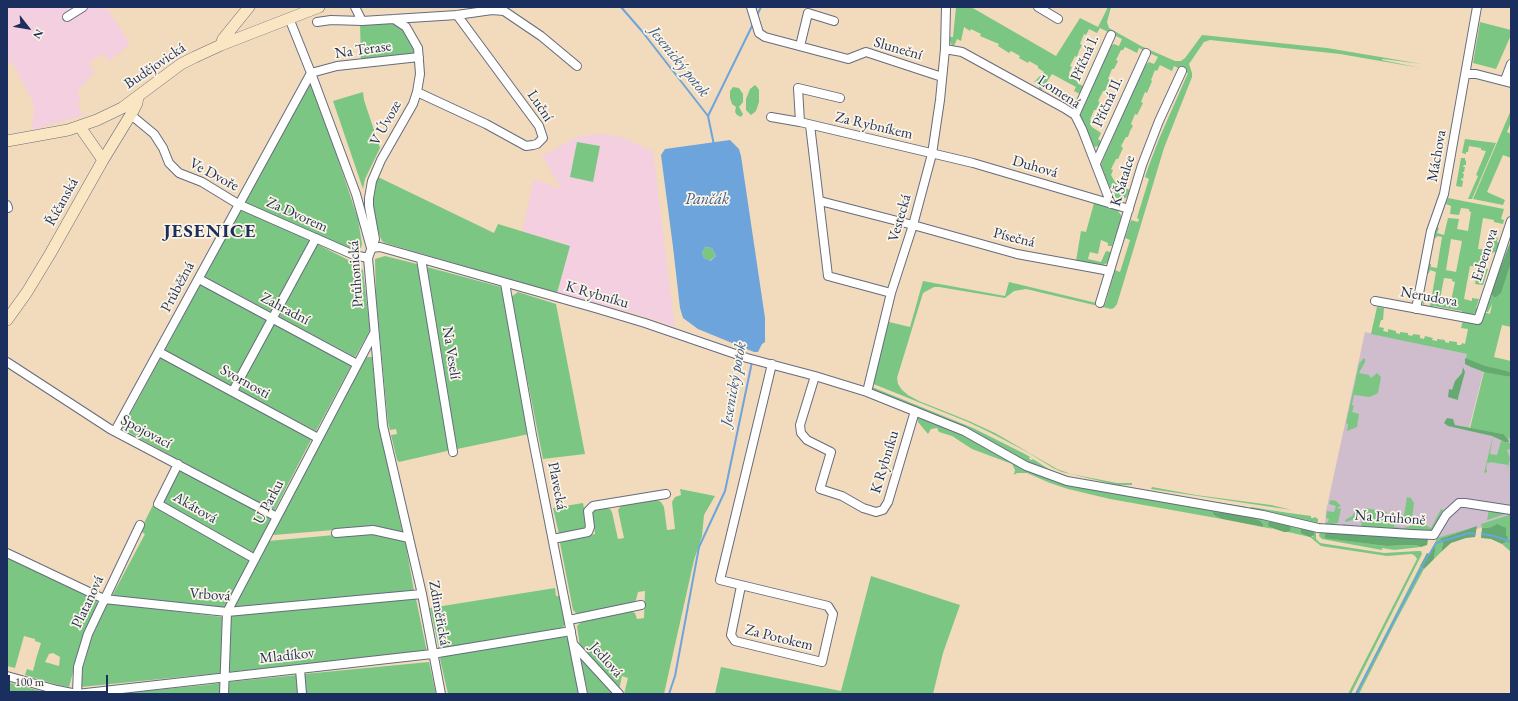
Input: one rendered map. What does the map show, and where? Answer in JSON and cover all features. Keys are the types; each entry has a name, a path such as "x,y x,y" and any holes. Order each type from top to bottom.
{"main road":[{"path":"221,45 223,39 249,7"},
{"name":"Budějovická","path":"7,141 80,127 105,117 122,108 181,64 221,45 319,7"},
{"name":"Říčanská","path":"7,320 27,292 50,254 102,160 131,115 137,103 138,96"},
{"path":"80,127 102,160"}],"street":[{"path":"67,17 83,7"},
{"path":"354,7 362,21"},
{"name":"Vestecká","path":"867,392 891,293 913,225 932,154 937,127 945,49 946,7"},
{"path":"1038,7 1058,19"},
{"name":"Máchova","path":"1416,309 1431,231 1444,194 1477,7"},
{"path":"317,22 331,20 362,21 457,15 492,10 504,11 541,36 577,66"},
{"name":"Sluneční","path":"752,10 761,35 848,58 866,52 942,77"},
{"path":"800,46 808,13 834,21"},
{"name":"Luční","path":"417,92 486,124 526,146 537,144 543,138 539,126 457,15"},
{"name":"Průhonická","path":"289,18 356,194 371,248 368,258 383,426 409,538"},
{"name":"V Úvoze","path":"371,248 375,240 369,206 372,181 381,160 413,104 420,74 418,48 409,31 403,24 394,18"},
{"name":"Příčná I.","path":"1075,115 1111,35"},
{"name":"Lomená","path":"945,49 962,52 1075,115 1096,163 1111,204"},
{"name":"Příčná II.","path":"1096,163 1146,53"},
{"name":"Na Terase","path":"311,73 337,66 419,57"},
{"path":"1466,74 1476,74 1508,82 1511,64"},
{"name":"K Šátalce","path":"1100,303 1146,154 1182,71"},
{"name":"Průběžná","path":"115,431 311,73"},
{"name":"Za Rybníkem","path":"800,122 798,88 840,98"},
{"name":"Ve Dvoře","path":"131,115 154,134 163,148 169,163 179,173 208,185 238,204"},
{"name":"Za Rybníkem","path":"771,117 800,122 932,154"},
{"path":"810,125 828,276 891,293"},
{"name":"Duhová","path":"932,154 973,163 1129,209"},
{"path":"820,201 913,225"},
{"name":"Za Dvorem","path":"238,204 354,255 368,258"},
{"path":"7,205 7,208"},
{"name":"Erbenova","path":"1478,320 1511,221"},
{"name":"Písečná","path":"913,225 1017,254 1110,271"},
{"path":"233,391 316,238"},
{"name":"K Rybníku","path":"371,248 380,247 646,323 759,362 772,364 867,392 964,432 1026,466 1067,482 1263,515 1322,528"},
{"name":"Na Veselí","path":"421,259 453,452"},
{"name":"Zahradní","path":"199,278 357,364"},
{"name":"Plavecká","path":"505,283 532,435 583,694"},
{"name":"Nerudova","path":"1375,302 1478,320"},
{"name":"U Parku","path":"224,694 227,612 374,333"},
{"name":"Svornosti","path":"159,352 318,438"},
{"name":"Spojovací","path":"7,362 115,431 277,517"},
{"name":"Za Potokem","path":"741,586 731,635 735,641 822,662 833,614 828,606 720,580 772,364"},
{"name":"K Rybníku","path":"815,376 800,425 801,433 807,440 831,452 820,489 842,496 863,508 876,512 883,510 888,502 915,411"},
{"name":"Akátová","path":"178,464 158,504 255,559"},
{"path":"553,538 588,532 590,527 588,511 593,506 666,494"},
{"name":"Na Průhoně","path":"1322,528 1434,535 1446,515 1459,504 1465,503 1511,510"},
{"name":"Platanová","path":"77,694 78,667 88,634 140,525"},
{"path":"336,533 372,530 409,538"},
{"name":"Zdiměřická","path":"409,538 422,594 432,654 441,694"},
{"name":"Vrbová","path":"7,553 104,599 227,612 422,594"},
{"path":"569,620 641,605"},
{"name":"Mladíkov","path":"7,676 77,694 225,676 300,670 432,654 571,631"},
{"name":"Jedlová","path":"574,644 619,694"},
{"path":"300,670 302,694"}],"shaded area":[{"path":"7,7 106,7 130,44 109,61 103,53 89,63 95,73 78,90 81,102 77,104 83,115 32,130 34,104 12,62 7,65"},
{"path":"602,134 622,137 653,151 675,327 638,314 557,293 570,246 522,232 534,179 561,189 542,156 579,136"},
{"path":"1365,332 1467,354 1485,366 1469,428 1511,436 1511,530 1501,522 1439,540 1434,535 1325,528 1326,511"}],"green space":[{"path":"956,7 971,7 1056,56 1080,18 1098,27 1108,7 1111,7 1107,22 1109,28 1141,46 1175,61 1181,61 1185,58 1202,35 1327,48 1422,64 1382,60 1421,68 1340,54 1210,40 1204,42 1189,64 1192,77 1164,148 1117,304 1114,308 1111,309 1026,289 1014,291 1005,298 939,287 934,287 923,293 897,378 898,384 902,390 919,401 995,433 1057,469 1071,474 1117,483 1132,483 1132,485 1117,485 1062,472 1029,453 968,422 871,383 889,322 910,327 923,281 1005,296 1009,282 1105,305 1115,270 1120,272 1130,240 1125,238 1131,220 1138,222 1139,219 1137,218 1149,179 1145,177 1148,168 1188,73 1174,66 1172,71 1160,65 1157,71 1155,70 1147,93 1145,92 1141,102 1143,103 1137,115 1135,114 1131,124 1133,126 1128,137 1126,137 1121,146 1123,148 1118,159 1116,159 1111,169 1113,170 1111,175 1115,182 1119,184 1119,186 1130,190 1126,198 1118,199 1114,196 1114,188 1110,188 1101,165 1144,66 1149,62 1154,64 1158,57 1139,48 1137,53 1125,47 1121,50 1116,60 1118,61 1114,69 1112,69 1108,79 1110,80 1098,101 1100,102 1096,110 1094,110 1090,120 1092,127 1101,133 1098,139 1102,142 1099,146 1094,147 1080,117 1080,112 1110,46 1114,44 1119,46 1122,39 1100,28 1097,33 1089,29 1086,35 1084,34 1080,44 1082,45 1077,57 1075,56 1070,66 1072,67 1069,73 1078,82 1078,84 1084,86 1080,94 1074,91 1076,87 1052,74 1041,91 1038,89 1040,85 1034,82 1044,72 1038,68 1038,66 1019,58 1020,56 1011,51 1009,53 998,46 999,44 980,36 981,34 971,29 970,31 964,27 961,41 957,39 954,46 951,44 949,37 953,37"},
{"path":"1480,22 1511,30 1511,35 1496,69 1473,63"},
{"path":"396,23 403,28 412,45 414,54 361,61 360,24"},
{"path":"308,84 313,84 358,219 362,244 361,248 347,248 244,202"},
{"path":"755,85 759,90 759,102 756,111 751,115 746,110 746,99 750,89"},
{"path":"733,87 739,88 743,94 743,102 739,107 743,114 741,117 735,112 736,107 732,104 730,98 730,91"},
{"path":"363,92 364,100 380,148 365,179 363,189 333,101"},
{"path":"1071,96 1077,101 1073,107 1066,105"},
{"path":"1511,110 1511,122 1507,132 1511,134 1511,158 1503,155 1487,192 1505,200 1503,205 1473,199"},
{"path":"1465,139 1496,143 1472,199 1468,199 1478,176 1476,175 1486,151 1481,150 1481,148 1469,146 1466,154 1462,153"},
{"path":"577,142 600,146 593,182 570,177"},
{"path":"1461,158 1465,158 1466,161 1466,165 1463,167 1465,167 1464,172 1462,173 1464,174 1463,179 1461,178 1463,181 1462,187 1456,186"},
{"path":"378,177 494,233 498,224 570,246 557,293 385,243 382,241 379,234 373,209 375,186"},
{"path":"1448,198 1504,209 1501,219 1504,220 1503,224 1494,222 1494,220 1483,218 1478,249 1489,250 1491,236 1498,238 1497,242 1501,243 1497,253 1484,253 1481,267 1488,269 1483,285 1475,284 1478,267 1470,266 1464,299 1472,301 1472,298 1479,299 1476,308 1479,309 1473,315 1461,315 1462,311 1433,306 1432,309 1424,306 1422,301 1422,297 1425,297 1424,305 1430,306 1436,272 1430,270 1429,273 1426,273 1427,264 1431,264 1431,267 1437,268 1442,237 1433,237 1436,227 1439,228 1437,233 1444,235 1448,218 1459,219 1457,229 1468,231 1471,212 1469,209 1461,208 1459,215 1450,214 1451,206 1446,204","holes":["1451,239 1462,241 1456,272 1446,270","1444,278 1452,279 1452,281 1455,282 1451,301 1440,299"]},
{"path":"1094,203 1117,210 1121,215 1112,246 1108,246 1108,243 1101,240 1098,254 1090,252 1088,259 1101,262 1106,251 1111,252 1107,263 1103,265 1076,261 1081,231 1086,232"},
{"path":"241,208 310,241 271,312 204,276"},
{"path":"1511,240 1511,262 1501,293 1494,297 1491,293 1495,276 1497,276"},
{"path":"317,244 354,263 363,270 370,330 355,357 278,316"},
{"path":"705,247 712,248 716,256 709,261 704,258 702,253"},
{"path":"385,256 417,264 419,267 449,449 447,451 399,462 397,460 391,435 397,434 396,429 390,430 388,422 376,296 375,259"},
{"path":"1511,262 1511,327 1502,325 1494,357 1511,361 1511,372 1465,364 1467,354 1371,334 1377,307 1384,308 1383,320 1381,320 1379,327 1384,328 1383,331 1388,332 1388,329 1396,331 1396,333 1400,334 1400,332 1408,333 1408,335 1412,336 1413,334 1420,335 1420,338 1424,339 1425,336 1433,338 1432,340 1437,341 1437,339 1445,340 1445,342 1449,343 1449,341 1457,342 1457,345 1461,345 1462,343 1465,344 1468,329 1461,328 1463,320 1480,323 1484,312 1490,314 1492,304 1488,312 1486,312 1491,288"},
{"path":"427,267 501,287 529,434 457,449"},
{"path":"201,283 267,319 231,386 165,350"},
{"path":"518,292 556,304 585,454 543,459 511,297"},
{"path":"274,323 352,364 316,431 238,390"},
{"path":"161,357 312,438 274,511 122,429"},
{"path":"364,357 372,357 378,423 403,534 369,527 274,535 272,533"},
{"path":"1364,358 1365,362 1359,373 1369,375 1371,378 1377,373 1381,377 1378,393 1370,397 1354,395 1352,405 1354,406 1352,412 1359,414 1357,427 1347,431 1348,424 1346,423 1359,364"},
{"path":"1465,358 1485,366 1511,372 1511,377 1484,372 1471,367 1465,364"},
{"path":"1463,367 1465,372 1458,400 1448,397 1449,389 1452,390 1455,381 1462,373"},
{"path":"1486,371 1511,377 1511,439 1502,434 1470,428 1484,372"},
{"path":"872,387 973,428 1025,454 1030,457 1029,459 1033,459 1050,470 1075,480 1039,468 873,391"},
{"path":"917,416 954,430 1011,460 1116,493 1251,515 1304,528 1313,537 1315,534 1309,529 1316,530 1316,539 1320,543 1384,553 1421,551 1422,554 1351,694 1348,694 1417,559 1412,554 1387,556 1321,546 1310,537 1288,532 1291,528 1290,525 1269,527 1273,529 1263,527 1263,524 1250,517 1242,517 1236,513 1213,512 1215,516 1222,519 1110,499 1068,489 1027,473 1017,473 1014,475 1015,470 1012,464 972,449 952,436 939,432 937,428 931,429 928,434 918,422"},
{"path":"1447,418 1453,419 1455,425 1503,434 1509,442 1505,442 1492,436 1448,426 1444,423"},
{"path":"1493,436 1490,454 1497,455 1501,441 1511,443 1511,449 1507,450 1510,458 1507,472 1508,465 1490,462 1487,463 1487,472 1484,473"},
{"path":"179,469 272,519 253,555 162,502"},
{"path":"1152,487 1196,495 1271,505 1292,510 1151,489"},
{"path":"680,489 715,496 704,515 702,536 694,560 664,694 624,694 628,678 622,676 619,690 580,647 577,626 581,622 630,611 635,613 637,619 644,618 645,591 638,592 636,600 633,603 579,614 576,613 573,610 560,543 562,540 595,534 592,513 595,509 606,508 610,509 612,512 618,539 624,538 618,510 620,507 622,505 655,499 661,502 664,507 667,530 675,529 672,502 675,497 681,495"},
{"path":"1172,495 1247,507 1250,509 1251,507 1311,516 1311,518 1315,517 1318,519 1318,521 1317,525"},
{"path":"1407,497 1411,498 1414,503 1412,518 1409,520 1399,520 1400,515 1404,515"},
{"path":"1331,500 1336,501 1341,506 1338,507 1338,509 1341,508 1338,523 1333,523 1337,524 1335,525 1325,525 1329,519 1326,518 1327,511 1334,512 1336,506 1329,504"},
{"path":"583,503 587,525 586,529 559,534 553,508"},
{"path":"153,505 250,559 224,609 112,596 145,534 140,531"},
{"path":"1365,508 1387,512 1386,518 1395,520 1394,527 1403,528 1411,526 1415,520 1431,528 1441,509 1443,510 1434,530 1425,533 1350,528 1344,526 1343,524 1361,527 1362,520 1355,519 1346,522 1345,520 1352,516 1356,511 1364,513"},
{"path":"1489,510 1508,513 1487,520"},
{"path":"1213,512 1236,513 1243,517 1250,517 1260,521 1263,524 1263,527 1222,519 1215,516"},
{"path":"1511,515 1511,552 1502,544 1505,543 1492,527 1482,528 1481,524"},
{"path":"1271,521 1290,525 1290,531 1284,532 1269,527 1268,523"},
{"path":"1497,524 1506,528 1506,535 1508,537 1505,543 1502,544 1491,539 1481,538 1482,528 1492,527"},
{"path":"1477,526 1475,537 1466,538 1451,543 1441,552 1443,543 1440,539"},
{"path":"1301,528 1309,529 1314,532 1315,535 1310,537 1301,533"},
{"path":"1467,529 1440,539 1443,543 1441,552 1434,559 1434,545 1437,538"},
{"path":"1320,531 1326,532 1324,538 1386,546 1415,545 1421,547 1394,550 1382,548 1382,550 1322,539 1319,536"},
{"path":"368,532 405,540 414,591 236,607 235,605 268,541"},
{"path":"1326,532 1426,538 1428,540 1427,545 1421,547 1415,545 1386,546 1324,538"},
{"path":"1434,545 1434,559 1424,569 1420,566 1427,553 1429,554"},
{"path":"7,556 97,600 97,605 83,636 69,687 25,675 27,669 33,671 41,643 35,641 35,639 24,636 15,668 7,666","holes":["53,653 60,657 59,666 45,662 49,654"]},
{"path":"1420,566 1424,569 1359,694 1355,694"},
{"path":"871,576 960,605 943,653 933,694 715,694 721,667 841,691"},
{"path":"555,588 556,596 560,596 565,621 564,626 561,628 439,649 430,608"},
{"path":"416,599 427,652 229,672 230,615"},
{"path":"108,603 222,617 221,673 81,687 83,667 91,639"},
{"path":"562,636 569,640 579,694 448,694 440,659 442,656"},
{"path":"580,656 614,694 588,694"},
{"path":"429,662 436,694 305,694 304,674"},
{"path":"297,675 298,694 228,694 228,682"},
{"path":"7,682 14,684 52,694 7,694"},
{"path":"221,683 221,694 114,694 206,685"}],"water":[{"name":"Pančák","path":"730,140 739,149 765,318 765,342 762,344 758,352 754,352 698,329 683,318 680,308 661,155 665,149","holes":["705,247 712,248 716,256 710,261 704,258 702,253"]}],"waterway":[{"name":"Jesenický potok","path":"621,7 641,30 708,116 714,145"},
{"path":"756,17 761,7"},
{"path":"708,116 753,24"},
{"name":"Jesenický potok","path":"669,694 675,676 699,547 725,491 752,362"},
{"path":"1356,694 1428,555 1436,543 1469,533 1475,534"},
{"path":"1482,534 1494,536 1511,542"}],"district":[{"name":"JESENICE","path":"210,232"}]}
